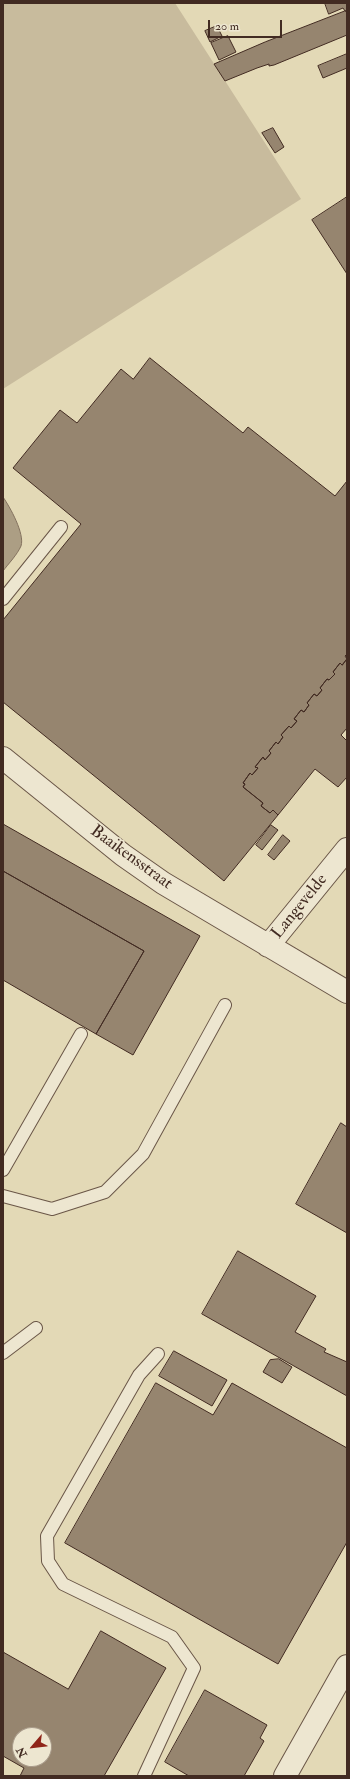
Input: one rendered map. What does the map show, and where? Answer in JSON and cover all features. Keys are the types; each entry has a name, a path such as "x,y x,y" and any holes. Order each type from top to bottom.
{"street":[{"name":"Baaikensstraat","path":"3,758 123,855 163,883 347,992"},
{"name":"Langevelde","path":"268,946 347,849"},
{"path":"284,1776 347,1666"}],"lane":[{"path":"3,599 61,527"},
{"path":"3,1196 52,1209 105,1192 143,1154 225,1005"},
{"path":"3,1170 82,1034"},
{"path":"3,1353 36,1328"},
{"path":"144,1776 194,1668 172,1637 63,1584 48,1561 47,1536 139,1375 158,1354"}],"shaded area":[{"path":"3,3 175,3 301,199 3,389"},
{"path":"3,497 16,521 22,541 17,553 3,571"}],"building":[{"path":"325,3 347,3 347,11 343,8 329,14"},
{"path":"347,11 347,35 274,65 269,66 269,64 225,81 214,64 265,42"},
{"path":"217,26 222,36 210,42 205,31"},
{"path":"228,36 236,52 219,60 211,43"},
{"path":"347,54 347,68 323,78 318,66"},
{"path":"273,128 284,147 275,153 262,133"},
{"path":"347,197 347,274 312,220"},
{"path":"150,358 243,433 248,427 335,496 347,481 347,654 345,656 347,659 342,665 340,663 333,672 335,674 329,680 327,679 320,688 322,690 317,696 314,694 307,703 309,705 304,712 301,710 294,719 297,721 291,728 289,726 281,735 283,737 278,744 276,742 269,751 271,753 265,760 263,757 255,767 258,768 252,775 250,773 243,783 245,784 243,787 263,803 261,806 270,813 273,810 278,815 224,881 3,702 3,620 81,524 13,468 60,410 77,423 121,369 133,379"},
{"path":"347,659 347,728 341,735 347,741 347,777 338,787 315,769 278,815 273,810 270,813 261,806 263,803 243,787 245,784 243,783 250,773 252,775 258,768 255,767 263,757 265,760 271,753 269,751 276,742 278,744 283,737 281,735 289,726 291,728 297,721 294,719 301,710 304,712 309,705 307,703 314,694 317,696 322,690 320,688 327,679 329,680 335,674 333,672 340,663 342,665"},
{"path":"3,824 200,936 133,1055 96,1034 144,951 3,871"},
{"path":"271,825 278,830 262,850 256,845"},
{"path":"283,835 290,841 274,860 268,855"},
{"path":"3,871 144,951 96,1034 3,980"},
{"path":"341,1123 347,1127 347,1233 296,1204"},
{"path":"238,1251 316,1296 295,1332 326,1349 324,1352 347,1362 347,1396 202,1314"},
{"path":"174,1351 227,1380 212,1406 159,1376"},
{"path":"279,1359 292,1367 282,1383 263,1372 270,1360"},
{"path":"156,1383 213,1415 232,1383 347,1448 347,1542 278,1664 65,1543"},
{"path":"101,1631 166,1668 104,1776 20,1776 24,1768 22,1767 52,1767 52,1727 12,1727 12,1761 3,1756 3,1652 68,1689"},
{"path":"205,1690 267,1725 260,1738 264,1741 244,1776 189,1776 165,1762"}]}
